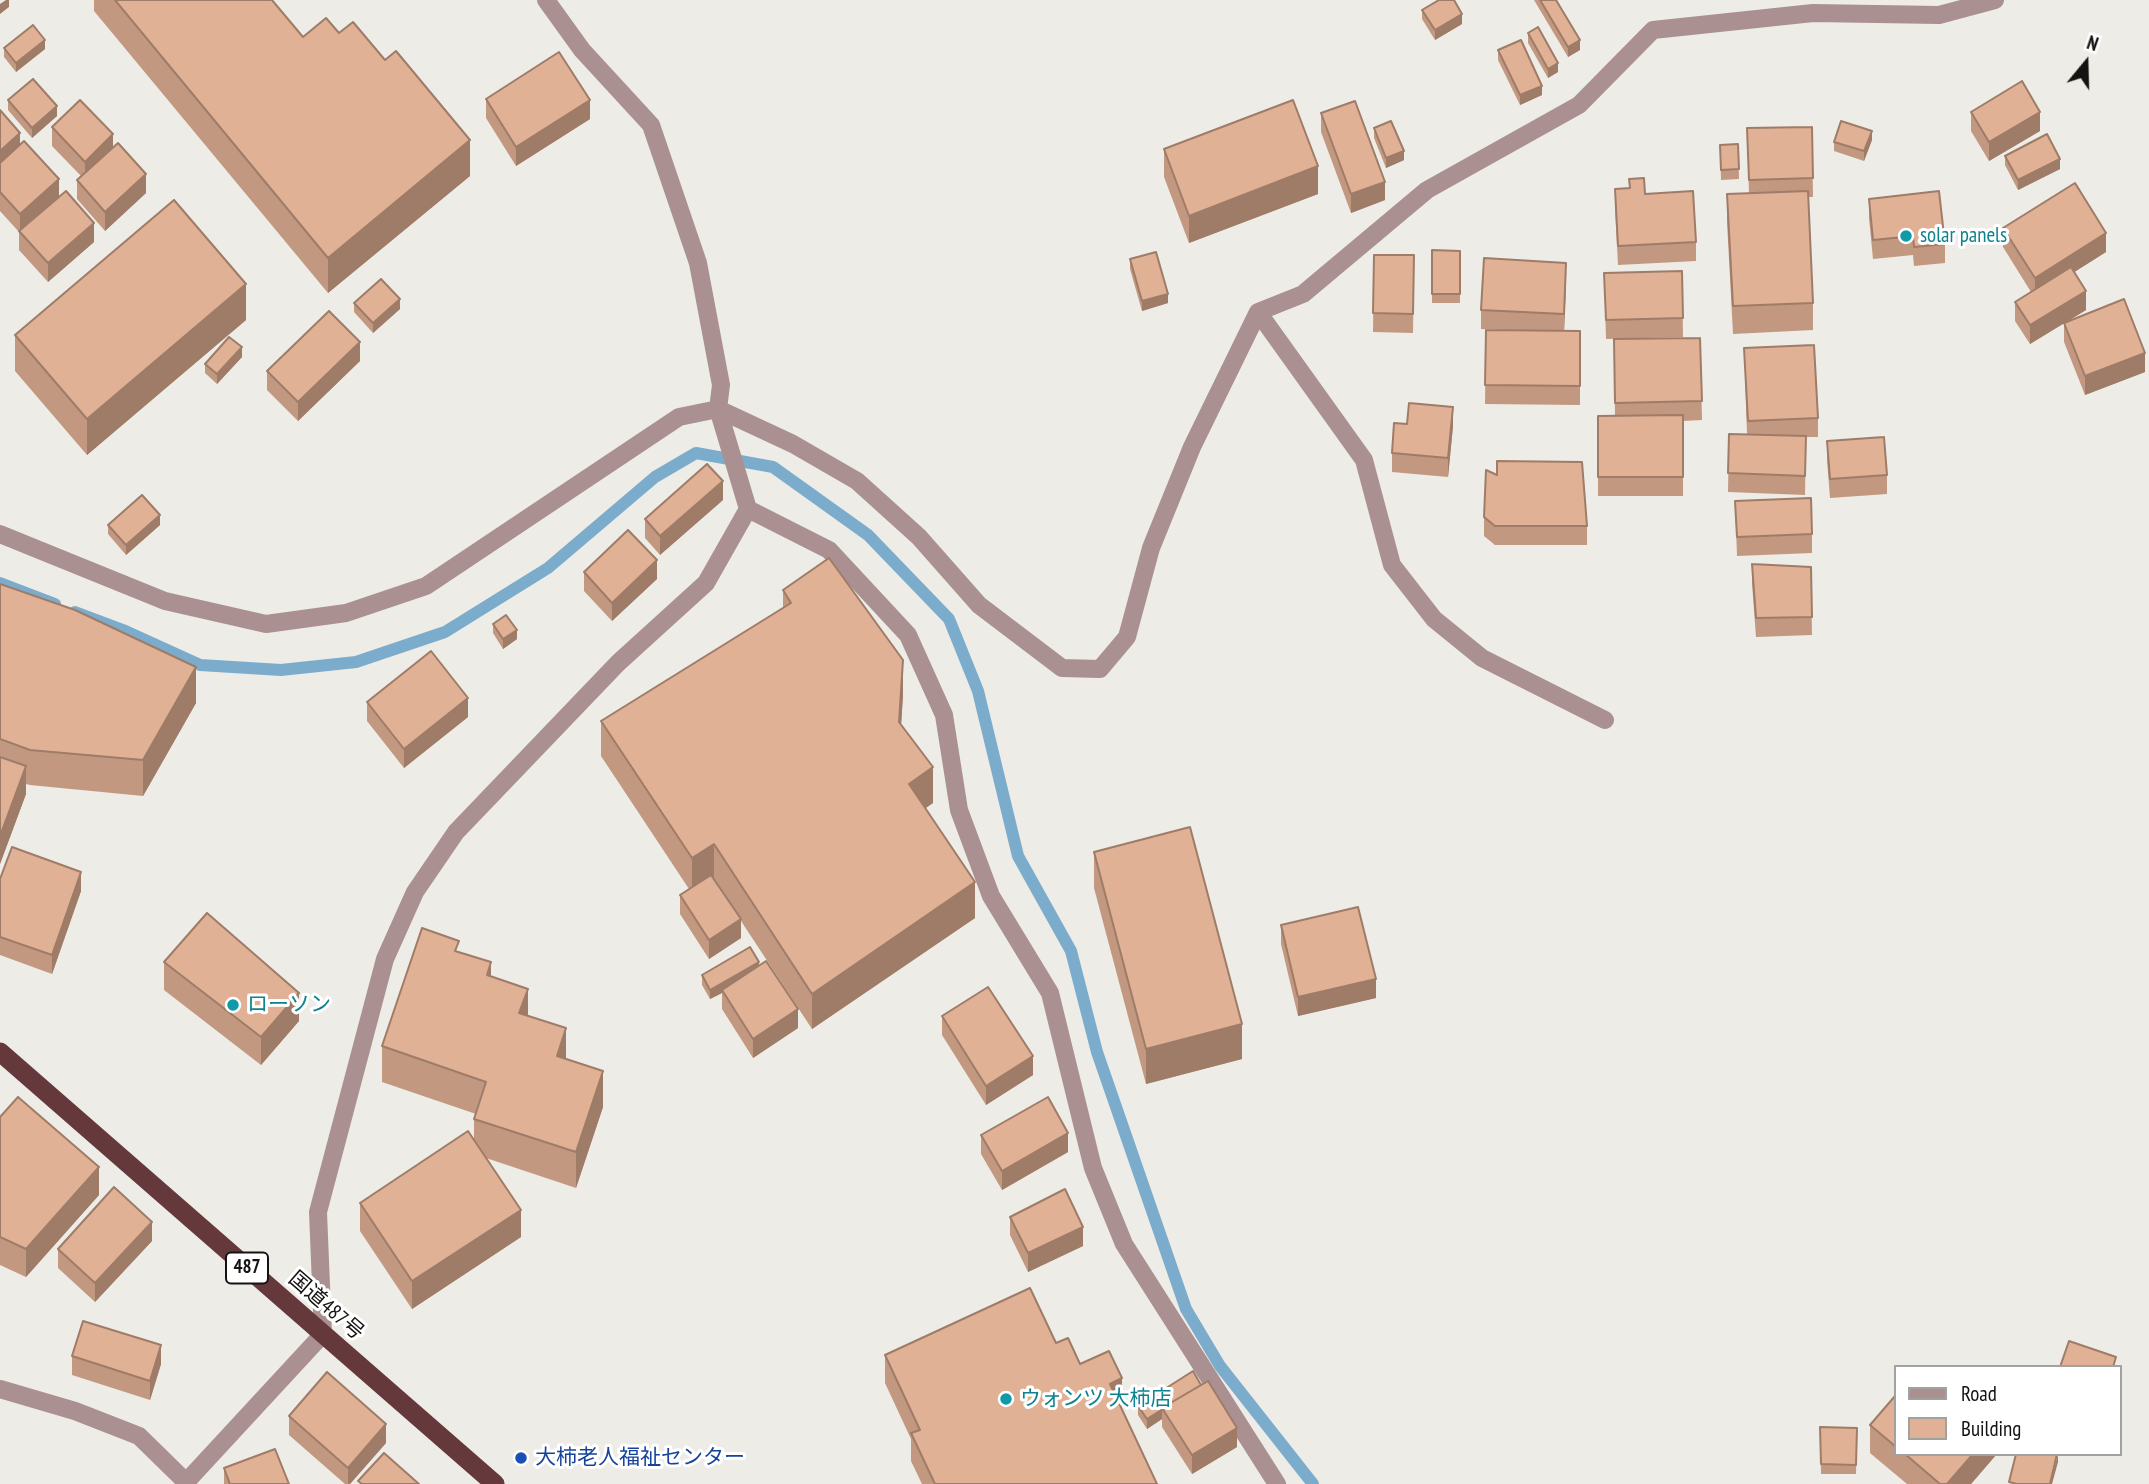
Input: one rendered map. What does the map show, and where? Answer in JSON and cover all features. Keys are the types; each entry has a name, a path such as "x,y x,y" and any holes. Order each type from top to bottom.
{"highway":[{"name":"国道487号","path":"0,1052 495,1484"}],"street":[{"path":"0,1389 75,1411 139,1436 188,1483 323,1334 318,1212 385,960 415,892 456,832 618,663 706,583 748,509 718,409 720,384 698,262 650,125 582,50 546,0"},
{"path":"0,534 178,604 266,624 346,613 426,586 679,417 718,409 793,444 857,481 919,537 979,605 1062,667 1100,669 1127,637 1151,548 1171,498 1192,447 1258,312 1303,294 1427,190 1580,105 1653,30 1813,13 1939,15 1995,0"},
{"path":"1258,312 1364,460 1392,565 1434,619 1482,658 1605,720"},
{"path":"748,509 829,550 908,635 944,715 959,810 991,897 1049,993 1093,1168 1124,1244 1277,1484"}],"building":[{"path":"115,0 272,0 303,37 326,18 339,33 353,22 385,60 396,51 470,140 328,258"},
{"path":"1439,0 1454,0 1462,14 1435,30 1422,10"},
{"path":"1540,0 1556,0 1580,40 1568,47"},
{"path":"33,25 45,40 16,63 4,48"},
{"path":"1538,27 1558,63 1548,69 1528,33"},
{"path":"1521,40 1542,86 1520,95 1498,50"},
{"path":"559,52 590,100 516,147 486,99"},
{"path":"33,79 57,106 32,128 8,100"},
{"path":"2022,81 2040,112 1989,142 1971,112"},
{"path":"80,100 113,134 85,162 52,127"},
{"path":"1293,100 1318,166 1189,216 1164,149"},
{"path":"1355,101 1385,182 1351,194 1321,113"},
{"path":"0,110 20,133 0,151"},
{"path":"1391,121 1404,151 1386,158 1374,128"},
{"path":"1841,121 1872,131 1864,151 1834,142"},
{"path":"1812,127 1813,178 1749,180 1747,128"},
{"path":"2047,134 2060,159 2018,180 2005,156"},
{"path":"24,141 59,179 20,214 0,192 0,163"},
{"path":"118,143 146,174 105,212 77,180"},
{"path":"1738,144 1739,169 1721,170 1720,145"},
{"path":"1644,178 1645,194 1693,191 1696,242 1618,246 1615,189 1630,188 1629,179"},
{"path":"2075,183 2106,233 2035,278 2003,228"},
{"path":"66,191 94,223 48,263 19,231"},
{"path":"1808,191 1813,303 1733,306 1727,194"},
{"path":"1939,191 1945,244 1914,247 1913,236 1873,240 1869,199"},
{"path":"174,200 246,284 87,419 15,335"},
{"path":"1432,250 1460,251 1460,294 1432,294"},
{"path":"1156,252 1168,294 1142,301 1130,259"},
{"path":"1374,255 1414,255 1413,314 1373,313"},
{"path":"1484,258 1566,263 1564,314 1481,310"},
{"path":"2071,267 2086,291 2030,325 2015,302"},
{"path":"1682,271 1683,318 1606,320 1604,273"},
{"path":"381,279 400,299 373,323 354,303"},
{"path":"2124,299 2145,353 2085,376 2064,323"},
{"path":"329,311 360,342 298,402 267,371"},
{"path":"1486,330 1580,331 1580,386 1485,385"},
{"path":"229,337 242,347 217,374 205,364"},
{"path":"1700,338 1702,401 1615,403 1614,339"},
{"path":"1814,345 1818,418 1748,421 1744,348"},
{"path":"1409,403 1453,407 1448,458 1392,453 1394,423 1407,424"},
{"path":"1683,415 1683,477 1598,477 1598,416"},
{"path":"1729,434 1806,436 1805,476 1728,473"},
{"path":"1884,437 1887,475 1830,479 1827,441"},
{"path":"1497,461 1582,462 1587,526 1495,526 1484,517 1486,470 1497,475"},
{"path":"707,464 723,481 660,536 645,519"},
{"path":"142,495 160,515 126,545 108,525"},
{"path":"1811,498 1812,534 1737,537 1735,501"},
{"path":"628,530 657,560 612,603 584,572"},
{"path":"829,558 903,660 899,722 933,767 909,784 975,882 812,994 714,844 692,858 601,721 791,603 783,590"},
{"path":"1752,564 1811,567 1812,617 1756,618"},
{"path":"0,584 75,610 196,667 143,760 30,750 0,739"},
{"path":"506,615 517,630 503,639 493,624"},
{"path":"431,651 468,698 404,749 367,702"},
{"path":"0,757 26,766 0,836"},
{"path":"1190,827 1242,1024 1146,1049 1094,852"},
{"path":"12,847 81,872 52,955 0,937 0,879"},
{"path":"711,875 741,919 709,940 680,895"},
{"path":"1358,907 1376,979 1298,997 1281,925"},
{"path":"207,913 299,993 261,1037 164,962"},
{"path":"422,928 459,941 455,951 491,962 487,975 528,989 519,1013 566,1028 557,1056 603,1071 576,1152 474,1119 486,1082 382,1046"},
{"path":"750,947 759,962 710,990 702,975"},
{"path":"766,961 798,1009 753,1039 722,990"},
{"path":"988,987 1033,1056 986,1086 942,1016"},
{"path":"18,1097 99,1167 26,1249 0,1237 0,1117"},
{"path":"1048,1097 1068,1133 1002,1171 981,1135"},
{"path":"468,1131 521,1210 412,1281 360,1203"},
{"path":"114,1187 152,1222 95,1283 58,1249"},
{"path":"1065,1189 1083,1227 1028,1253 1010,1217"},
{"name":"ウォンツ 大柿店","path":"1030,1288 1056,1343 1068,1338 1080,1364 1109,1351 1122,1378 1110,1384 1157,1484 935,1484 911,1433 920,1430 885,1355"},
{"path":"83,1321 161,1345 150,1381 72,1356"},
{"path":"2069,1341 2116,1357 2114,1365 2061,1365"},
{"path":"1193,1371 1201,1385 1147,1419 1138,1406"},
{"path":"327,1372 386,1424 348,1468 289,1416"},
{"path":"1208,1381 1237,1428 1192,1455 1162,1408"},
{"path":"1894,1397 1894,1445 1870,1425"},
{"path":"1820,1427 1857,1428 1856,1465 1821,1464"},
{"path":"275,1449 289,1484 230,1484 224,1468"},
{"path":"384,1453 419,1484 362,1484 358,1481"},
{"path":"1907,1456 1971,1456 1947,1484 1940,1484"},
{"path":"2016,1456 2057,1456 2050,1484 2009,1482"}],"waterway":[{"path":"75,612 123,630 200,665 281,670 356,662 445,632 548,568 655,477 696,453 773,467 868,535 949,619 978,691 1018,856 1071,951 1097,1052 1186,1309 1220,1366 1313,1484"},
{"path":"0,583 55,604"}],"place":[{"name":"solar panels","path":"1906,236"},
{"name":"ローソン","path":"233,1005"},
{"name":"ウォンツ 大柿店","path":"1006,1399"},
{"name":"大柿老人福祉センター","path":"521,1458"}]}
